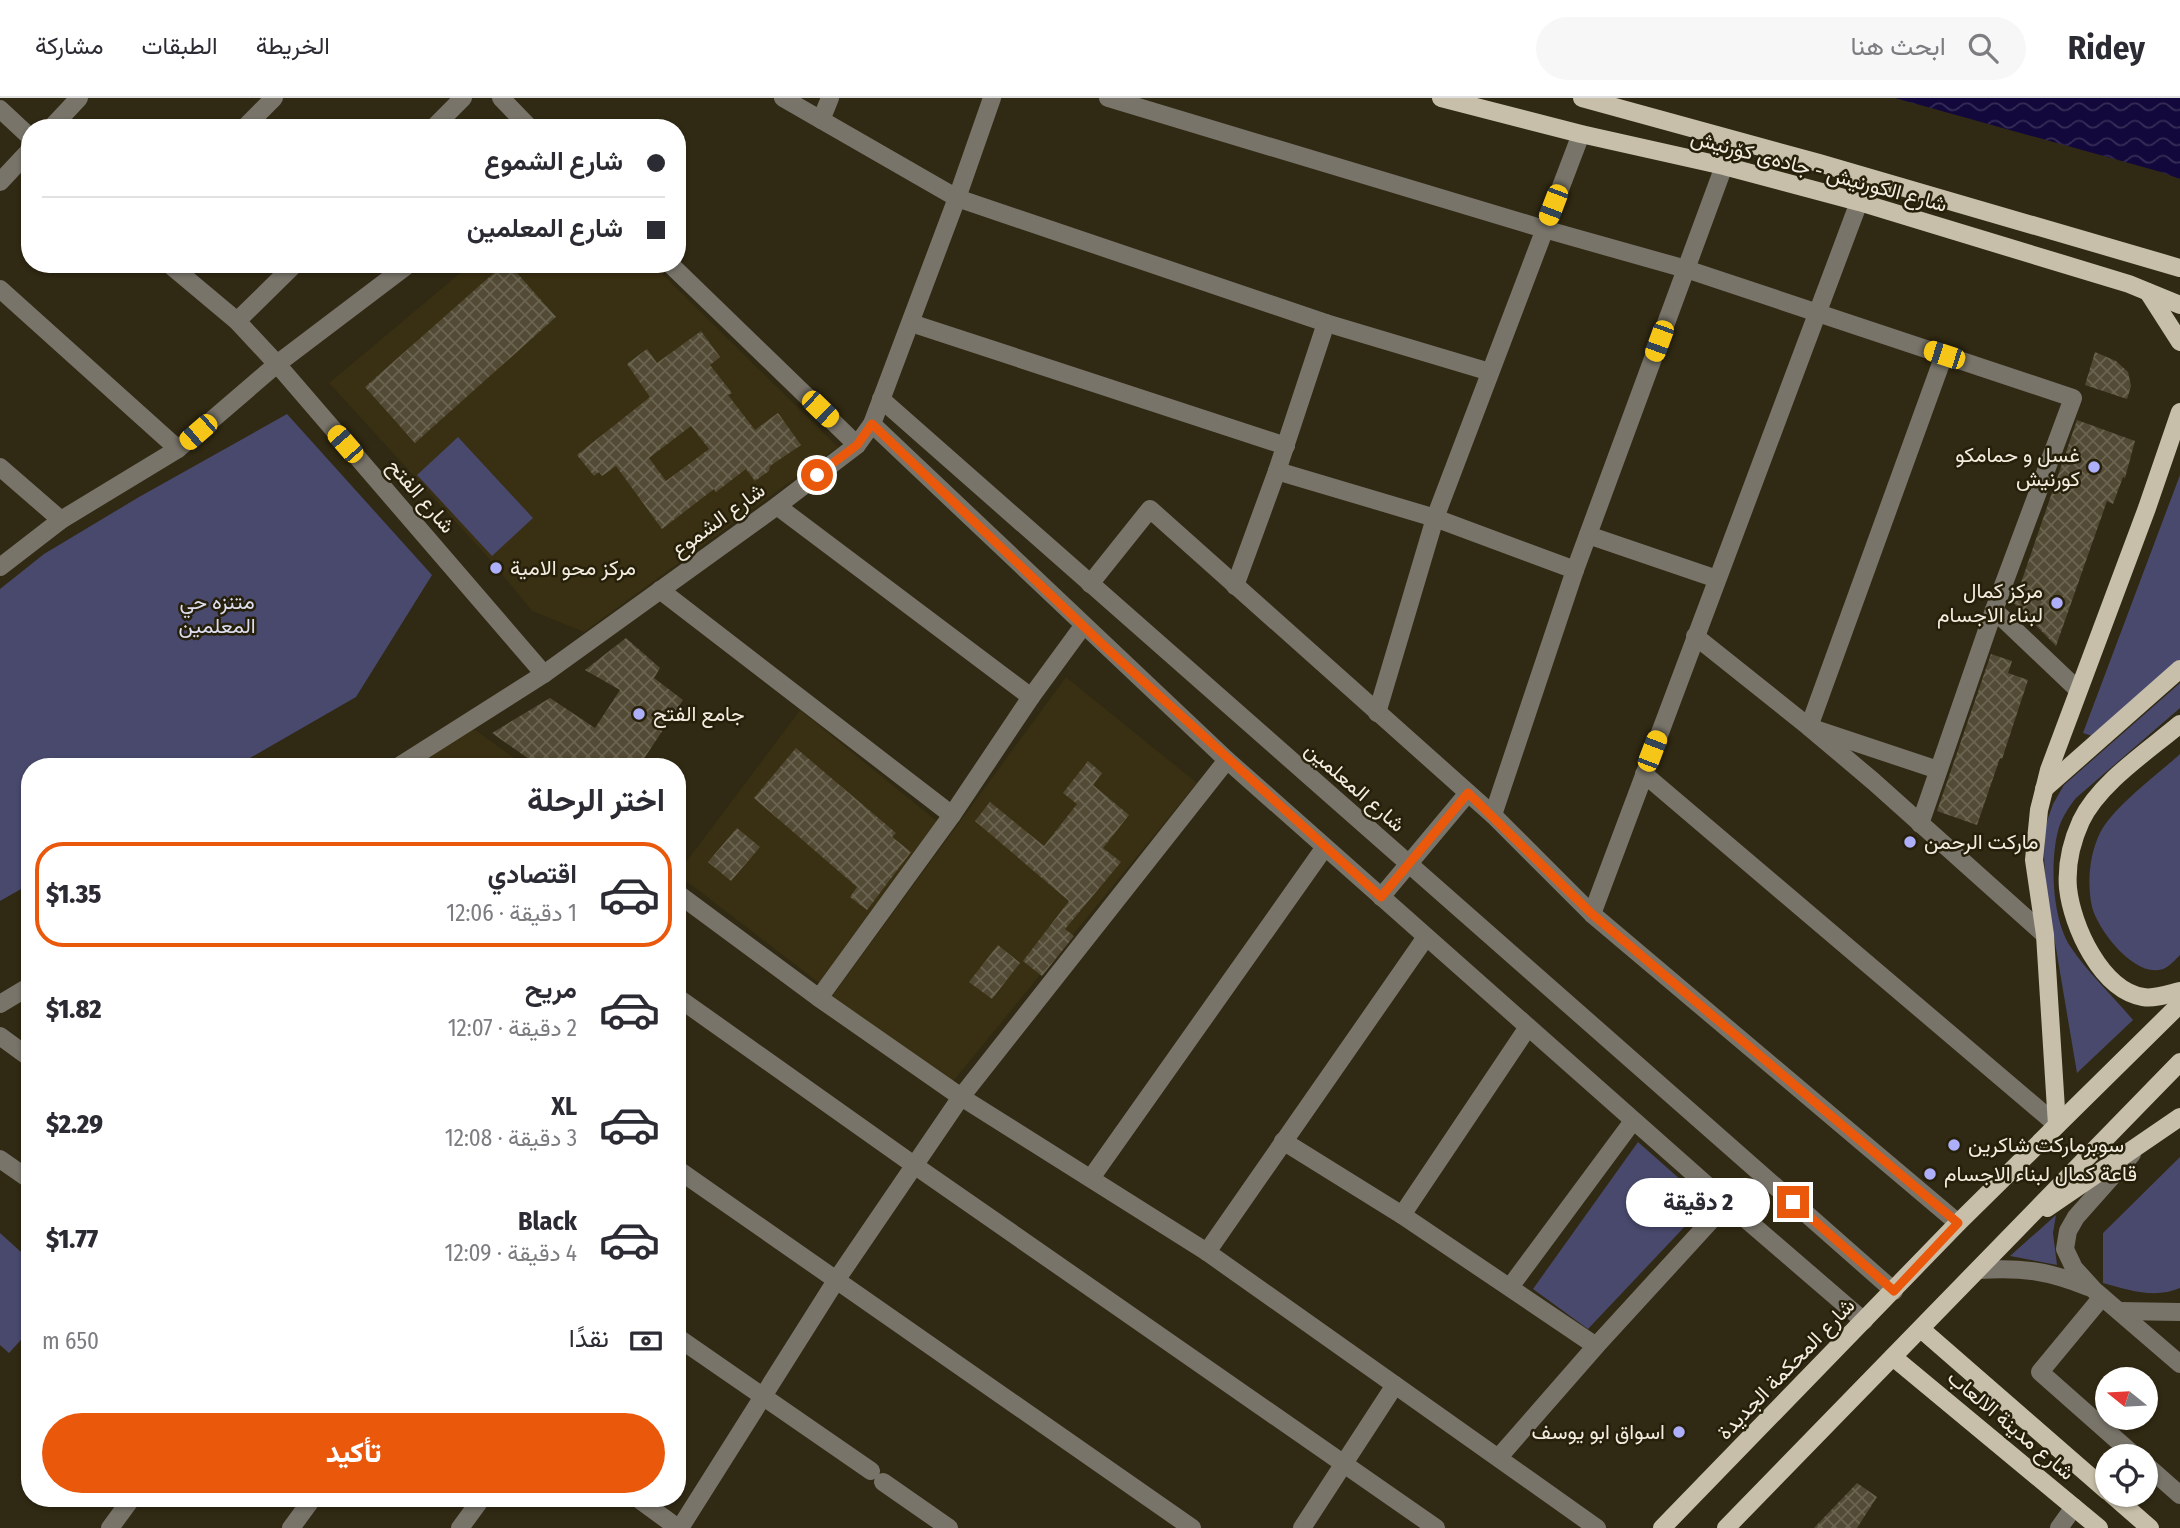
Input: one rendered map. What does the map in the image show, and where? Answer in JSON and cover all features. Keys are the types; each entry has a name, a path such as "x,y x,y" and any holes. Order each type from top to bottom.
{"main road":[{"name":"شارع الكورنيش - جادەی کۆرنیش","path":"1441,98 1581,134 1724,166 1859,202 2129,284 2180,305"},
{"name":"شارع الكورنيش - جادەی کۆرنیش","path":"1582,98 1819,163 2180,268"},
{"path":"2148,292 2180,314"},
{"path":"2148,292 2180,342"},
{"path":"2057,1125 2045,935 2034,860 2039,810 2077,689 2147,508 2180,412"},
{"path":"2044,789 2180,670"},
{"path":"2180,724 2117,778 2092,804 2073,840 2068,869 2071,904 2077,924 2095,960 2117,986 2143,997 2157,997 2180,991"},
{"name":"شارع المحكمة الجديدة","path":"1662,1528 1958,1223 2180,1004"},
{"path":"1726,1528 2180,1062"},
{"path":"2018,1227 2180,1117"},
{"name":"شارع مدينة الالعاب","path":"1921,1329 2095,1481"},
{"name":"شارع مدينة الالعاب","path":"1893,1357 2099,1528"},
{"name":"شارع مدينة الالعاب","path":"2125,1507 2150,1528"}],"street":[{"path":"59,119 79,98"},
{"path":"253,119 274,98"},
{"path":"442,119 463,98"},
{"path":"501,98 521,119"},
{"path":"783,98 957,198 1326,323 1490,372"},
{"path":"821,120 830,98"},
{"name":"شارع الشموع","path":"412,758 544,674 857,445 872,424 992,98"},
{"path":"1108,98 1686,269 2073,398 1994,610 1920,824"},
{"path":"0,109 21,129"},
{"path":"1377,713 1435,518 1581,134"},
{"path":"0,181 21,159"},
{"path":"1493,816 1575,570 1724,166"},
{"path":"1592,914 1859,202"},
{"name":"شارع الفتح","path":"180,273 237,321 277,364 544,674"},
{"path":"237,321 286,273"},
{"path":"0,567 61,520 178,449 277,364 397,273"},
{"path":"679,273 857,445"},
{"path":"0,289 178,449"},
{"path":"911,323 1286,446"},
{"path":"1235,586 1286,446 1326,323"},
{"path":"1809,727 1944,355"},
{"name":"شارع المعلمين","path":"881,398 1894,1291"},
{"path":"872,424 1227,760 1633,1121 1864,1321"},
{"path":"0,467 61,520"},
{"path":"1277,471 1435,518 1575,570"},
{"path":"777,506 1031,697"},
{"path":"1090,584 1150,509 1468,793 1592,914 1958,1223"},
{"path":"1588,535 1717,579"},
{"path":"660,590 952,815"},
{"path":"1994,610 2077,689"},
{"path":"819,998 952,815 1031,697 1083,626"},
{"path":"1695,636 1873,781 2045,935"},
{"path":"1809,727 1938,770"},
{"path":"650,1507 679,1528 837,1279 961,1097 1227,760"},
{"path":"1644,774 2057,1125"},
{"path":"1381,897 1468,793"},
{"path":"1091,1178 1325,848"},
{"path":"686,900 819,998 961,1097 1207,1252 1597,1528"},
{"path":"1207,1252 1426,937"},
{"path":"0,1004 21,991"},
{"path":"686,1003 914,1166 1436,1528"},
{"path":"1402,1215 1528,1027"},
{"path":"0,1036 21,1051"},
{"path":"1510,1287 1633,1121"},
{"path":"1283,1141 1402,1215 1596,1346"},
{"path":"2138,1147 2076,1217 2066,1236 2065,1249 2078,1274 2180,1364"},
{"path":"0,1158 21,1173"},
{"path":"686,1175 1192,1528"},
{"path":"1499,1457 1727,1203"},
{"path":"1979,1270 2036,1270 2070,1280 2098,1294"},
{"path":"2098,1294 2040,1372 2122,1444"},
{"path":"2119,1311 2180,1312"},
{"path":"686,1344 762,1394 948,1528"},
{"path":"1302,1528 1395,1385"},
{"path":"2158,1476 2180,1495"},
{"path":"110,1528 125,1507"},
{"path":"291,1528 306,1507"},
{"path":"460,1528 475,1507"},
{"path":"2059,1528 2074,1507"}],"shaded area":[{"path":"460,273 661,273 838,447 584,632 532,611 493,563 329,383"},
{"path":"1066,677 1197,783 951,1084 832,996"},
{"path":"800,710 938,822 819,983 686,881 686,862"},
{"path":"474,729 514,758 426,758"}],"green space":[{"name":"متنزه حي المعلمين","path":"287,414 432,575 356,697 250,758 21,758 21,889 0,901 0,589 44,554"},
{"path":"458,437 533,518 492,556 417,475"},
{"path":"2180,475 2180,660 2092,736 2083,733"},
{"path":"2180,683 2180,708 2076,798 2058,831 2054,858 2054,890 2064,934 2084,965 2133,1020 2077,1073 2046,889 2045,827 2053,804 2064,785"},
{"path":"2180,754 2180,955 2165,968 2152,970 2130,960 2102,928 2092,907 2090,870 2096,842 2106,823 2125,802"},
{"path":"1638,1142 1707,1203 1588,1329 1533,1289"},
{"path":"2180,1157 2180,1288 2151,1293 2103,1283 2103,1233"},
{"path":"2056,1215 2053,1233 2057,1265 2010,1256"},
{"path":"0,1233 21,1252 21,1340 9,1353 0,1345"}],"water":[{"path":"1895,98 2180,98 2180,179 2161,172"}],"building":[{"path":"494,273 517,273 556,317 415,443 365,387"},
{"path":"701,331 720,357 710,365 732,393 728,395 755,430 778,413 801,445 770,466 769,471 755,481 746,469 716,492 714,489 662,529 616,466 602,476 599,472 594,476 577,455 650,397 627,364 647,349 657,363","holes":["691,426 709,449 666,481 649,458"]},
{"path":"2095,352 2116,361 2128,372 2131,386 2127,399 2085,385"},
{"path":"2077,420 2135,441 2125,478 2123,477 2113,504 2107,501 2056,646 2014,603"},
{"name":"جامع الفتح","path":"626,638 660,668 654,678 683,700 644,758 528,758 492,733 550,698 595,728 620,690 585,670"},
{"path":"1991,654 2012,661 2008,673 2028,680 1977,825 1937,811"},
{"path":"796,748 896,833 892,837 911,852 867,910 850,897 857,887 754,798"},
{"path":"1088,761 1102,773 1093,785 1129,815 1103,848 1121,862 1065,929 1074,936 1042,976 1023,961 1069,901 975,821 990,802 1044,846 1077,804 1063,793"},
{"path":"737,828 760,847 731,881 708,862"},
{"path":"998,945 1020,963 992,999 969,982"},
{"path":"1857,1483 1877,1497 1857,1528 1814,1528"}],"place":[{"name":"غسل و حمامكو كورنيش","path":"2094,467"},
{"name":"مركز محو الامية","path":"496,568"},
{"name":"مركز كمال لبناء الاجسام","path":"2057,603"},
{"name":"جامع الفتح","path":"639,714"},
{"name":"ماركت الرحمن","path":"1910,842"},
{"name":"سوبرماركت شاكرين","path":"1954,1145"},
{"name":"قاعة كمال لبناء الاجسام","path":"1930,1174"},
{"name":"اسواق ابو يوسف","path":"1679,1432"}],"route":[{"path":"817,475 857,445 872,424 1101,643 1381,897 1468,793 1592,914 1958,1223 1894,1291 1793,1202"}]}
